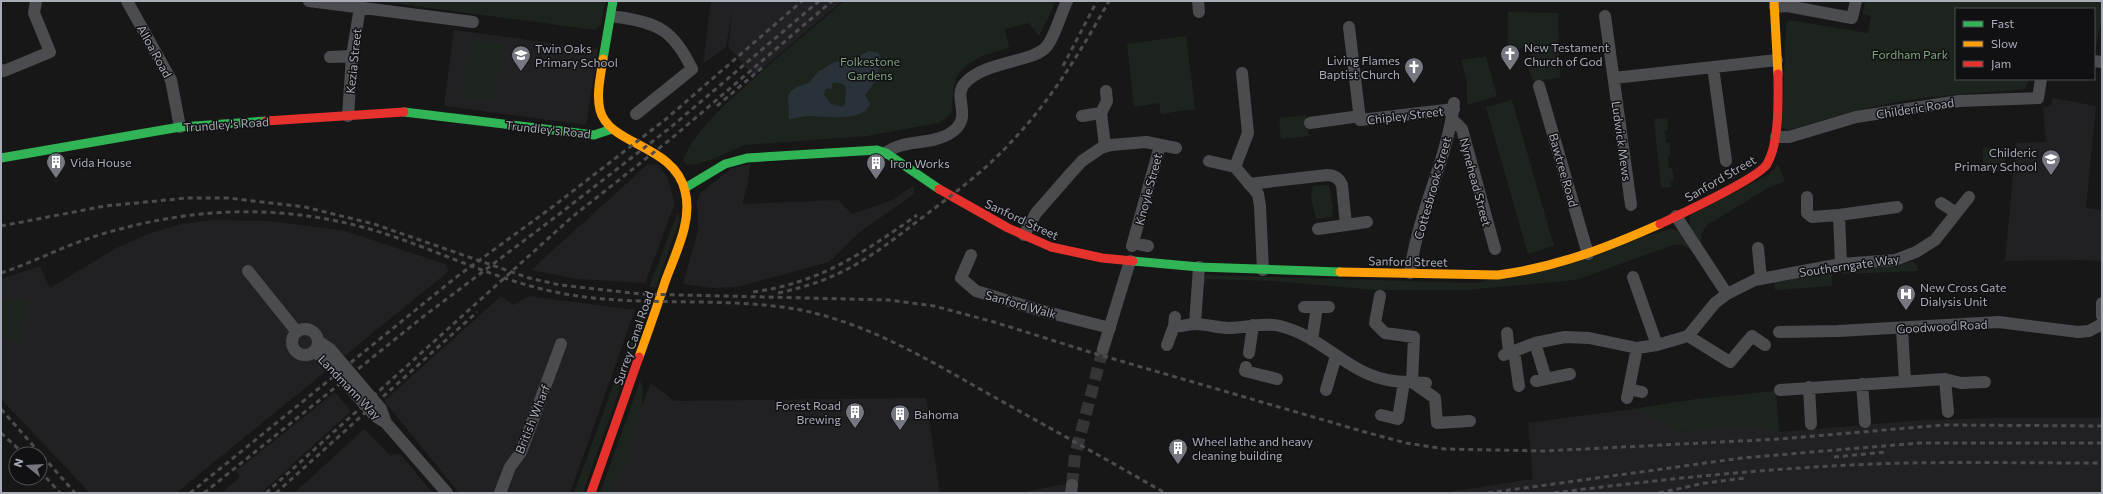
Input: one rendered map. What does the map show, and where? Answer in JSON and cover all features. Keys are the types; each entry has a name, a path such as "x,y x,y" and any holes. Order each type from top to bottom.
{"main road":[{"path":"613,1 601,84 600,108 604,120 612,129 661,154 670,162 682,177 685,188 725,164 747,158 871,150 886,153"},
{"name":"Sanford Street","path":"886,153 954,199 1024,235 1051,247 1102,258 1199,267 1263,270 1498,275 1532,270 1588,254 1676,216 1756,174 1767,165 1776,137 1779,5"},
{"name":"Trundley's Road","path":"1,158 180,127 407,112 594,135 612,129"},
{"name":"Surrey Canal Road","path":"591,493 684,226 686,216 685,188"}],"street":[{"path":"1,70 4,71 50,52 34,14 36,1"},
{"name":"Alloa Road","path":"127,1 171,80 180,127"},
{"path":"309,1 474,22"},
{"path":"886,153 894,147 949,134 956,128 962,118 960,91 964,83 973,75 989,67 1037,53 1044,49 1051,38 1067,1"},
{"path":"1779,5 1852,18 1856,1"},
{"name":"Kezia Street","path":"348,116 352,56 360,7"},
{"name":"Ludwick Mews","path":"1605,16 1631,205"},
{"path":"618,17 644,21 669,34 682,48 692,68 636,114"},
{"name":"Chipley Street","path":"1349,27 1360,120 1453,110"},
{"path":"330,57 352,56"},
{"path":"1614,78 1777,60"},
{"path":"1713,67 1726,161"},
{"path":"1235,167 1248,133 1242,73"},
{"name":"Childeric Road","path":"1776,137 1789,137 1856,117 1959,101 2038,98 2041,80"},
{"name":"Bawtree Road","path":"1539,86 1588,254"},
{"path":"1106,91 1107,100 1101,113 1106,146"},
{"name":"Nynehead Street","path":"1453,110 1462,128 1495,249"},
{"name":"Cottesbrook Street","path":"1410,273 1412,253 1453,110"},
{"path":"1082,116 1101,113"},
{"name":"Chipley Street","path":"1310,123 1360,116"},
{"name":"Knoyle Street","path":"1024,235 1036,213 1079,164 1106,146 1146,142 1160,146 1133,245 1148,246"},
{"path":"1160,146 1176,148"},
{"path":"1209,160 1235,167 1256,191 1260,199 1263,270"},
{"path":"1249,184 1327,175 1334,176 1342,185 1346,225"},
{"path":"1806,197 1807,213 1812,217 1897,207"},
{"name":"Southerngate Way","path":"1688,336 1715,304 1727,294 1742,285 1761,279 1841,264 1895,260 1916,252 1936,240 1955,212 1970,197"},
{"path":"1941,203 1955,212"},
{"path":"1839,215 1841,264"},
{"path":"1676,216 1727,294"},
{"path":"1318,229 1367,222"},
{"path":"1758,248 1761,279"},
{"name":"Sanford Walk","path":"970,255 961,278 976,291 1040,310 1110,328"},
{"path":"1103,349 1130,261"},
{"path":"1195,324 1199,267"},
{"path":"248,271 296,332 308,329 315,342"},
{"path":"1633,277 1657,345"},
{"path":"1380,296 1376,323 1385,333 1419,337 1398,419 1381,415"},
{"path":"2102,303 2102,316"},
{"path":"1304,307 1329,307"},
{"path":"1312,340 1317,307"},
{"name":"Goodwood Road","path":"1779,332 1902,328 2000,322 2078,332 2089,332 2102,324"},
{"path":"1167,344 1176,323 1228,328 1253,325 1279,325 1297,331 1352,367 1376,378 1426,383"},
{"path":"1249,353 1253,325"},
{"path":"1902,328 1905,381"},
{"name":"Landmann Way","path":"296,332 292,343 296,352 306,355 315,342 323,357 375,416 386,423 447,493"},
{"path":"1507,333 1509,353 1519,386"},
{"path":"1509,353 1535,344 1565,337 1589,338 1637,348 1657,345 1688,336 1730,362 1752,336 1765,345"},
{"name":"British Wharf","path":"500,493 510,468 521,452 561,344"},
{"path":"1535,344 1541,380 1570,374"},
{"path":"1637,348 1628,394 1642,392"},
{"path":"1326,390 1336,356"},
{"path":"1246,368 1245,371 1277,379"},
{"path":"1945,379 1948,412"},
{"path":"1780,390 1945,379 1961,383 1985,382"},
{"path":"1408,382 1435,398 1438,423 1470,421"},
{"path":"1862,384 1865,422"},
{"path":"1809,387 1811,424"}],"shaded area":[{"path":"711,1 842,1 754,76 728,47 733,6 726,47 703,64"},
{"name":"Twin Oaks Primary School","path":"454,30 551,43 551,45 568,45 598,49 586,125 444,106"},
{"path":"869,51 879,53 881,61 877,79 865,95 870,104 866,110 851,116 803,116 789,119 788,97 791,91 797,87 809,83 818,72 833,63 857,57","holes":["834,82 843,84 846,87 845,105 842,107 831,104 824,95 825,90 828,88 832,89 832,84"]},
{"name":"Childeric Primary School","path":"2053,98 2096,106 2086,208 2102,210 2102,261 2005,261 2016,143 2046,142 2043,106 2046,107 2051,105"},
{"path":"648,164 658,165 667,177 675,203 645,283 577,279 531,270"},
{"path":"750,164 748,183 742,204 838,200 852,214 893,200 914,185 914,194 860,232 829,262 737,287 710,288 683,284 698,231 697,202 700,193 732,168"},
{"path":"213,220 270,221 345,231 445,264 449,271 176,493 90,493 48,449 48,446 46,446 1,399 1,279 40,266 50,288 116,248 148,234 182,224"},
{"path":"501,296 513,305 529,296 635,310 570,493 459,493 384,401"},
{"path":"651,383 674,401 926,398 940,493 605,493"},
{"path":"335,392 351,411 261,493 221,493 240,477 236,471"},
{"path":"1639,408 1679,432 1746,425 1779,432 1924,420 1993,418 2102,418 2102,493 1442,493 1533,479 1528,423"},
{"path":"364,429 390,455 400,454 433,493 294,493"},
{"path":"1065,484 1065,493 1019,493"}],"green space":[{"path":"378,1 605,1 601,25 595,30"},
{"name":"Folkestone Gardens","path":"844,1 1056,1 1039,36 1029,23 1005,29 1009,48 983,56 975,60 961,71 954,86 951,114 939,123 867,136 744,145 714,159 687,165 683,159 688,149 701,130 716,114 766,67"},
{"name":"Fordham Park","path":"1865,1 2102,1 2102,16 2095,52 2095,8 1955,8 1955,80 2029,80 2025,89 1896,102 1841,115 1787,131 1782,127 1786,24 1789,20 1868,33 1871,16 1863,14"},
{"path":"1508,12 1558,13 1560,78 1533,81 1528,68 1531,52 1529,51 1530,48 1528,46 1508,52"},
{"path":"1186,36 1195,109 1161,114 1159,103 1134,107 1127,44"},
{"path":"470,39 502,43 494,101 462,97"},
{"path":"1486,56 1497,96 1467,105 1467,81 1461,60"},
{"path":"1512,100 1554,246 1528,254 1486,107"},
{"path":"1306,115 1309,136 1281,139 1279,118"},
{"path":"1667,118 1668,130 1665,131 1666,143 1669,143 1671,155 1668,156 1669,168 1672,168 1674,180 1670,181 1671,187 1661,188 1654,119"},
{"path":"1983,148 2005,148 2005,171 1983,171"},
{"path":"1778,164 1785,181 1768,188 1707,225 1701,234 1702,243 1690,227 1689,223 1691,215 1770,174"},
{"path":"1329,185 1333,207 1332,217 1316,219 1311,198 1313,186"},
{"path":"678,212 680,219 656,287 649,287"},
{"path":"1671,229 1682,232 1691,250 1683,245 1673,245 1576,280 1465,290 1374,290 1276,281 1207,279 1205,284 1203,284 1205,275 1476,283"},
{"path":"1913,261 1918,266 1918,271 1843,274 1842,269 1895,266"},
{"path":"1832,273 1832,286 1775,290 1775,282"},
{"path":"18,297 26,301 28,307 23,341 16,344 1,333 1,303"},
{"path":"641,309 648,309 583,493 574,493"},
{"path":"640,381 643,390 642,403 634,436 623,469 614,493 600,493"},
{"path":"1776,391 1779,432 1746,425 1679,432 1639,408 1696,399"}],"tunnel":[{"path":"1072,485 1075,455 1103,349"}],"railway":[{"path":"190,493 455,278 551,208 666,119 802,1"},
{"path":"204,493 424,316 558,215 671,127 819,1"},
{"path":"266,493 572,217 672,138 832,1"},
{"path":"1063,66 1097,1"},
{"path":"778,293 800,288 837,274 853,266 885,246 980,172 1013,140 1041,108 1066,73 1109,1"},
{"path":"717,106 764,66"},
{"path":"1,226 105,206 187,198 228,198 305,207 374,224 529,278 560,285 641,294 889,300 934,306 994,322 1093,353 1365,432 1406,443 1445,449 1545,451 1779,439 1944,425 2102,426"},
{"path":"1,273 99,235 168,219 202,214 270,212 304,215 338,221 396,237 509,279 555,292 616,300 740,303 801,310 826,316 874,333 920,355 1165,493"},
{"path":"753,292 777,288 820,274 859,254 917,215"},
{"path":"276,493 477,312"},
{"path":"1,409 75,493"},
{"path":"1,433 15,446"},
{"path":"1488,493 1742,458 1919,443 2102,443"},
{"path":"1834,457 1886,452"},
{"path":"1554,493 1641,482 1818,467 1906,463 2102,463"},
{"path":"1659,493 1705,483 1745,478"},
{"path":"48,480 60,493"}],"traffic: fast":[{"path":"603,59 613,1"},
{"path":"404,112 594,135 612,129"},
{"path":"1,158 180,127 266,121"},
{"path":"685,188 725,164 747,158 877,150 886,153 939,189"},
{"path":"1133,261 1199,267 1340,272"}],"traffic: slow":[{"path":"1774,1 1778,74"},
{"path":"603,59 598,97 600,110 606,122 616,131 656,154 668,164 679,176 685,191 687,202 687,214 682,237 639,357"},
{"path":"1340,272 1498,275 1541,267 1581,256 1660,224"}],"traffic: jam":[{"path":"1660,224 1735,187 1750,178 1767,164 1771,155 1776,132 1778,74"},
{"path":"266,121 404,112"},
{"path":"939,189 1008,228 1051,247 1102,258 1133,261"},
{"path":"591,493 639,357"}],"place":[{"name":"New Testament Church of God","path":"1510,71"},
{"name":"Twin Oaks Primary School","path":"521,72"},
{"name":"Living Flames Baptist Church","path":"1414,84"},
{"name":"Childeric Primary School","path":"2051,176"},
{"name":"Vida House","path":"56,179"},
{"name":"Iron Works","path":"876,180"},
{"name":"New Cross Gate Dialysis Unit","path":"1906,311"},
{"name":"Forest Road Brewing","path":"855,429"},
{"name":"Bahoma","path":"900,431"},
{"name":"Wheel lathe and heavy cleaning building","path":"1178,465"}]}
